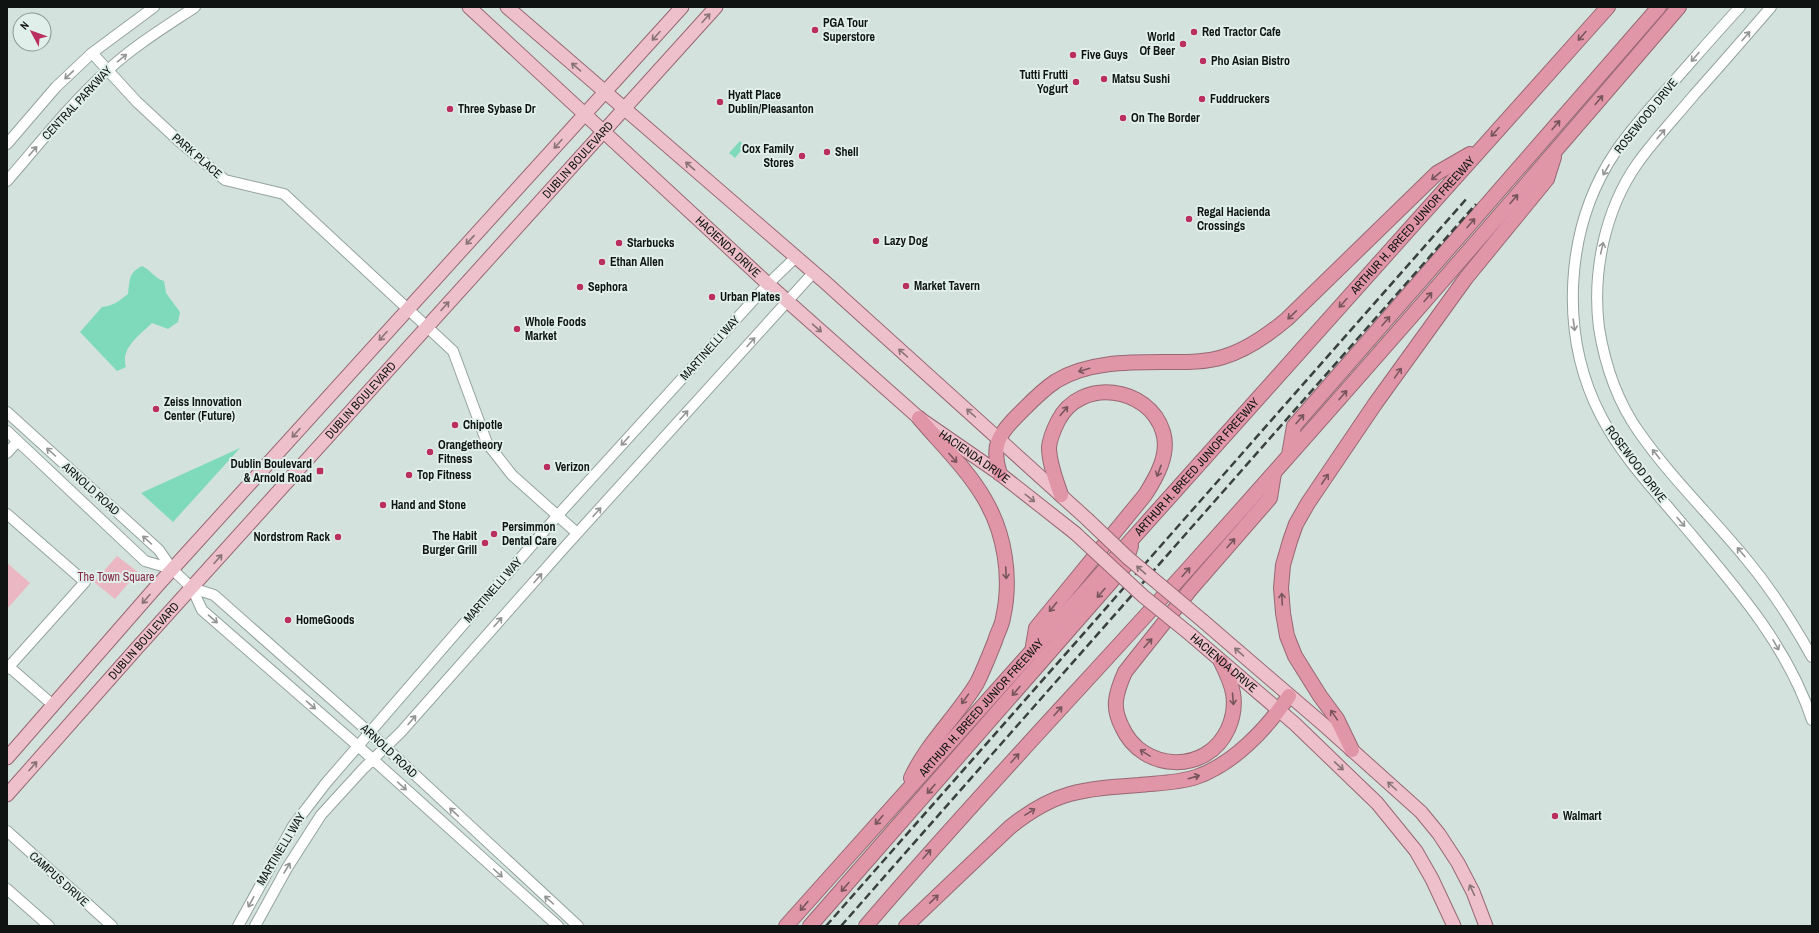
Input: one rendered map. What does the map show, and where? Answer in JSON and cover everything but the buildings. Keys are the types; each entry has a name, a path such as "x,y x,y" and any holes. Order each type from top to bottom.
{"highway":[{"name":"ARTHUR H. BREED JUNIOR FREEWAY","path":"786,926 905,791 1608,7"},
{"path":"1289,456 1294,426 1659,7"},
{"path":"866,926 928,852 1274,473 1556,151 1679,7"},
{"path":"1000,474 995,459 995,448 1007,426 1039,394 1058,381 1077,372 1095,367 1123,364 1197,362 1223,357 1245,349 1267,336 1288,319 1437,173 1481,148"},
{"path":"1352,750 1337,719 1320,696 1295,656 1287,636 1281,588 1283,565 1290,541 1296,524 1308,503 1375,404 1466,278 1547,179 1556,151"},
{"path":"1031,652 1036,628 1145,495 1156,477 1162,462 1164,433 1152,412 1131,397 1104,391 1088,394 1071,403 1060,416 1053,430 1049,447 1051,462 1060,495"},
{"path":"905,791 919,761 976,684 987,664 1003,620 1007,595 1007,571 1003,546 995,520 984,498 970,477 919,418"},
{"path":"1221,662 1232,688 1234,707 1231,722 1225,736 1215,747 1186,762 1170,763 1158,760 1144,753 1133,745 1125,734 1118,719 1116,702 1118,687 1125,672 1135,657 1190,590 1270,498 1274,473"},
{"path":"810,926 1124,567 1134,536"},
{"path":"906,926 1008,828 1026,814 1048,801 1073,792 1195,777 1211,770 1245,747 1280,710 1289,696"}],"main road":[{"name":"HACIENDA DRIVE","path":"469,7 768,284 919,418 1000,474 1075,533 1143,596 1280,710 1352,778 1377,803 1397,827 1416,851 1432,878 1454,926"},
{"name":"HACIENDA DRIVE","path":"507,7 813,273 1000,439 1133,563 1203,621 1421,812 1439,834 1464,874 1473,892 1486,926"},
{"name":"DUBLIN BOULEVARD","path":"7,758 172,569 682,7"},
{"name":"DUBLIN BOULEVARD","path":"7,795 427,326 716,7"}],"street":[{"name":"CENTRAL PARKWAY","path":"7,144 56,87 92,53 114,35 154,7"},
{"name":"CENTRAL PARKWAY","path":"7,181 70,108 107,70 129,52 195,7"},
{"name":"ROSEWOOD DRIVE","path":"1740,7 1639,121 1616,152 1596,186 1584,221 1576,253 1573,286 1573,319 1578,353 1587,386 1602,418 1618,444 1643,477 1735,586 1774,641 1796,682 1812,720"},
{"name":"ROSEWOOD DRIVE","path":"1771,7 1658,137 1636,166 1619,196 1607,228 1600,257 1597,286 1598,317 1602,348 1610,378 1623,406 1638,432 1748,561 1784,611 1812,657"},
{"name":"PARK PLACE","path":"92,53 137,102 180,142 225,180 284,194 453,351 489,447 512,475 577,533"},
{"name":"MARTINELLI WAY","path":"238,926 293,826 326,783 558,515 768,284 795,258"},
{"name":"MARTINELLI WAY","path":"255,926 287,868 321,814 401,732 577,533 813,273"},
{"name":"ARNOLD ROAD","path":"7,412 158,550 172,569 192,588 202,610 358,746 558,926"},
{"name":"ARNOLD ROAD","path":"7,431 145,562 172,569"},
{"path":"7,453 17,442"},
{"path":"7,514 85,582 8,667 53,705"},
{"name":"ARNOLD ROAD","path":"192,588 214,595 370,733 578,926"},
{"name":"CAMPUS DRIVE","path":"7,832 108,925"},
{"path":"8,893 49,926"}],"green space":[{"name":"The Town Square","path":"117,556 138,572 115,599 94,582"},
{"path":"7,563 30,583 7,609"}],"shaded area":[{"path":"740,141 745,146 735,158 729,153"},
{"path":"142,266 164,281 166,293 180,312 178,322 168,329 152,323 132,342 126,354 126,367 117,371 80,332 102,307 119,301 128,294 130,277 134,271"},
{"path":"240,448 173,522 141,493"}],"railway":[{"path":"826,926 1468,197"},
{"path":"841,926 1476,204"}],"place":[{"name":"PGA Tour Superstore","path":"815,30"},
{"name":"Red Tractor Cafe","path":"1194,32"},
{"name":"World Of Beer","path":"1183,44"},
{"name":"Five Guys","path":"1073,55"},
{"name":"Pho Asian Bistro","path":"1203,61"},
{"name":"Matsu Sushi","path":"1104,79"},
{"name":"Tutti Frutti Yogurt","path":"1076,82"},
{"name":"Fuddruckers","path":"1202,99"},
{"name":"Hyatt Place Dublin/Pleasanton","path":"720,102"},
{"name":"Three Sybase Dr","path":"450,109"},
{"name":"On The Border","path":"1123,118"},
{"name":"Shell","path":"827,152"},
{"name":"Cox Family Stores","path":"802,156"},
{"name":"Regal Hacienda Crossings","path":"1189,219"},
{"name":"Lazy Dog","path":"876,241"},
{"name":"Starbucks","path":"619,243"},
{"name":"Ethan Allen","path":"602,262"},
{"name":"Market Tavern","path":"906,286"},
{"name":"Sephora","path":"580,287"},
{"name":"Urban Plates","path":"712,297"},
{"name":"Whole Foods Market","path":"517,329"},
{"name":"Zeiss Innovation Center (Future)","path":"156,409"},
{"name":"Chipotle","path":"455,425"},
{"name":"Orangetheory Fitness","path":"430,452"},
{"name":"Verizon","path":"547,467"},
{"name":"Dublin Boulevard & Arnold Road","path":"320,471"},
{"name":"Top Fitness","path":"409,475"},
{"name":"Hand and Stone","path":"383,505"},
{"name":"Persimmon Dental Care","path":"494,534"},
{"name":"Nordstrom Rack","path":"338,537"},
{"name":"The Habit Burger Grill","path":"485,543"},
{"name":"HomeGoods","path":"288,620"},
{"name":"Walmart","path":"1555,816"}]}
